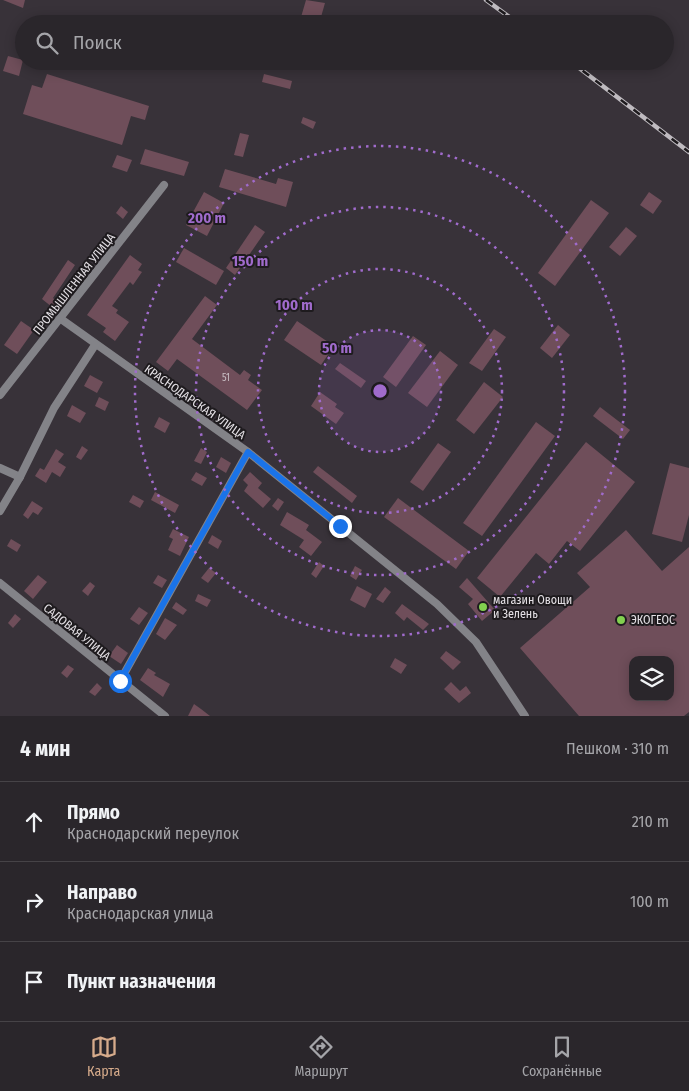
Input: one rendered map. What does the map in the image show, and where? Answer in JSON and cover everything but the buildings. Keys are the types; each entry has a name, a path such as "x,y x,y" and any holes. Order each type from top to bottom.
{"street":[{"name":"ПРОМЫШЛЕННАЯ УЛИЦА","path":"0,395 164,185"},
{"name":"КРАСНОДАРСКАЯ УЛИЦА","path":"61,319 94,345 248,452 437,604 476,642 524,716"},
{"path":"0,511 20,478 54,408 94,345"},
{"path":"120,681 248,452"},
{"path":"0,468 20,478"},
{"name":"САДОВАЯ УЛИЦА","path":"0,583 165,716"}],"railway":[{"path":"486,0 507,15"},
{"path":"582,70 689,152"}],"place":[{"name":"магазин Овощи и Зелень","path":"483,607"},
{"name":"ЭКОГЕОС","path":"621,620"}],"route":[{"path":"120,681 248,452 340,526"}]}
